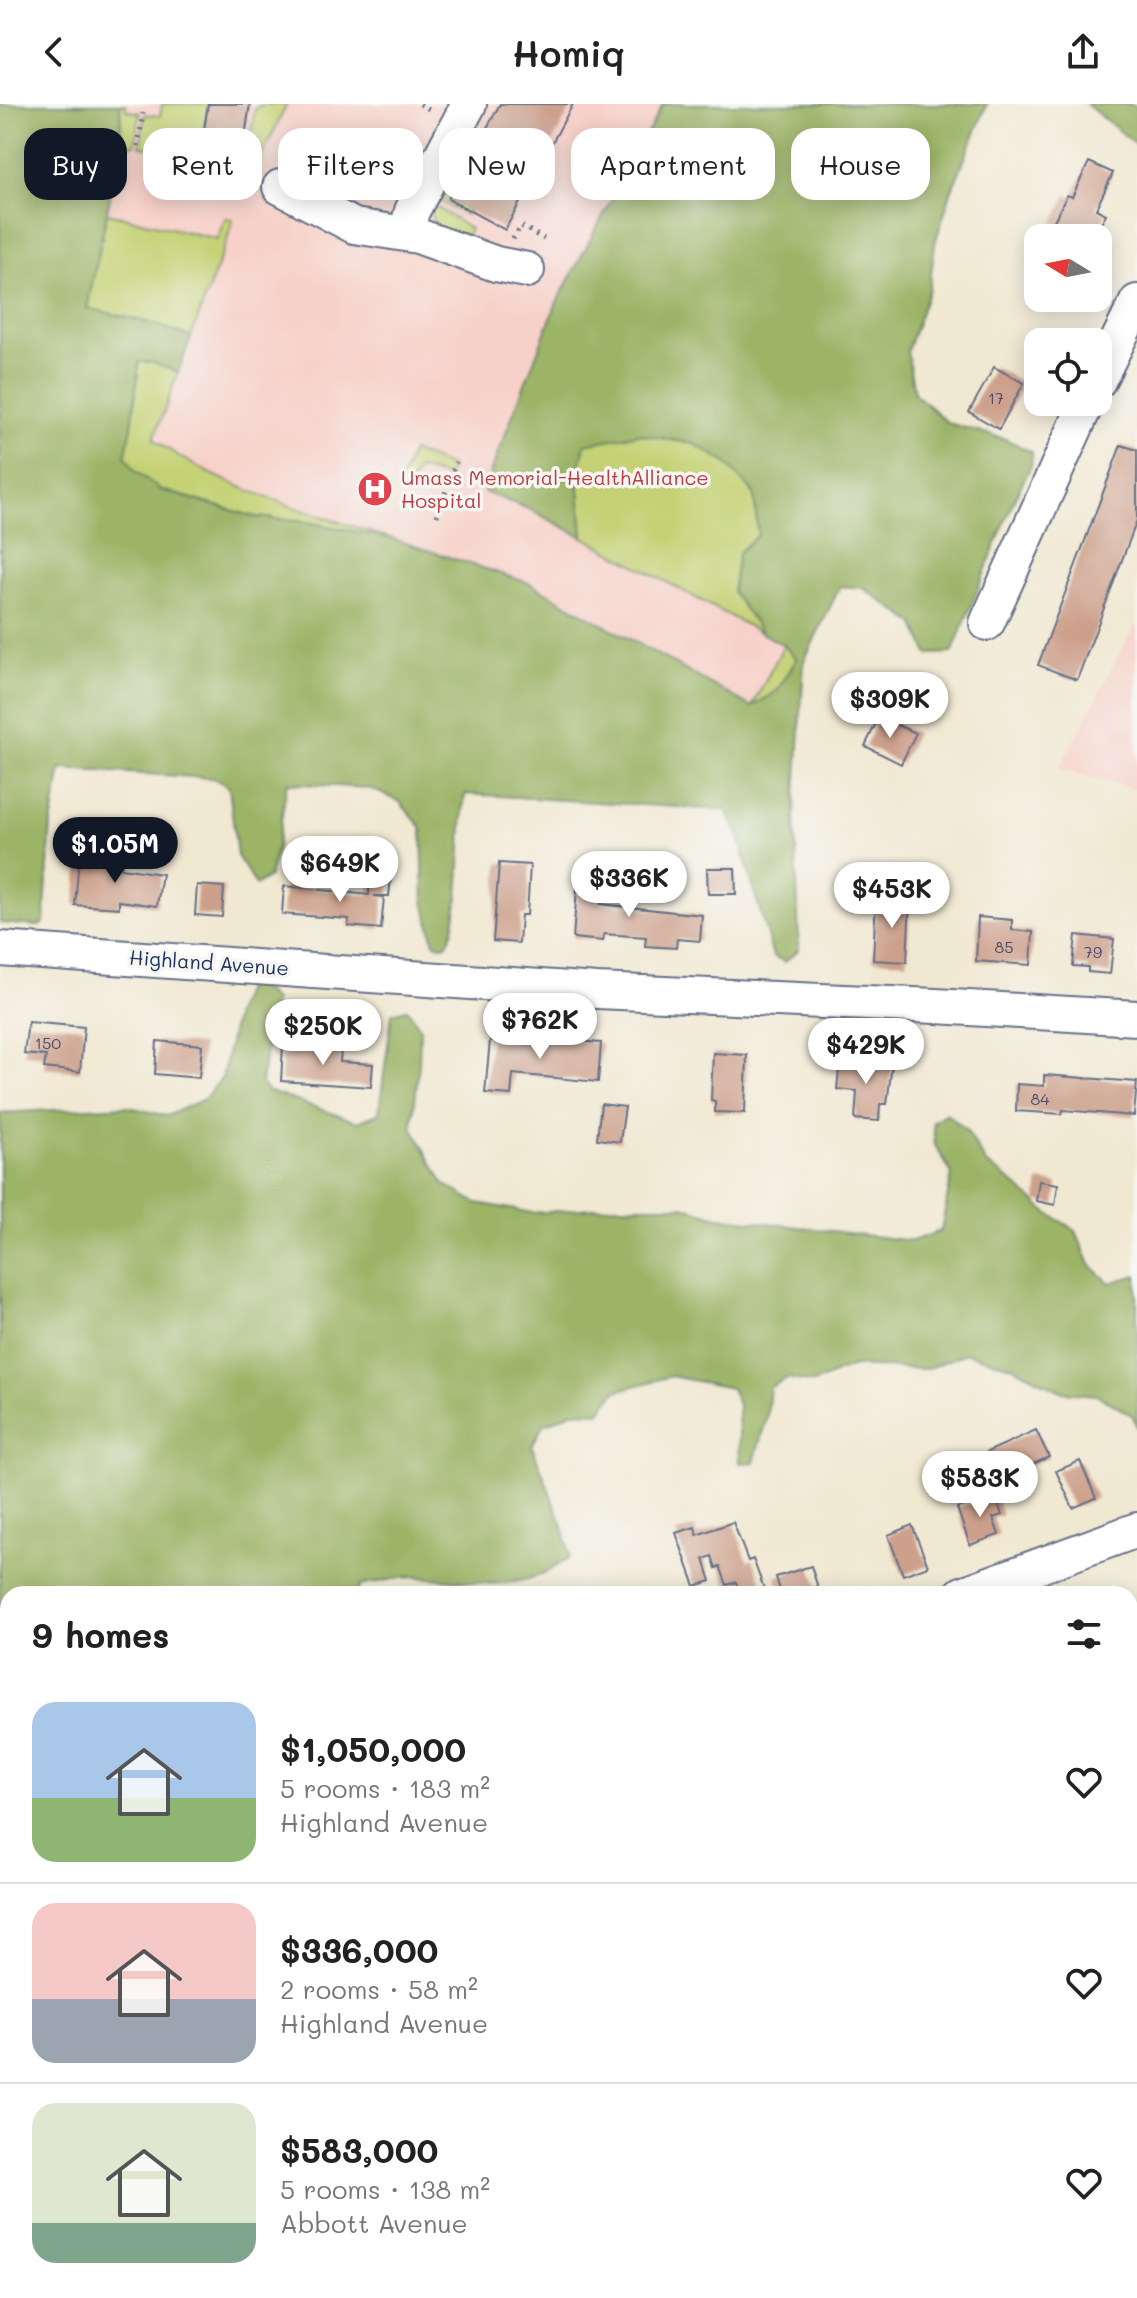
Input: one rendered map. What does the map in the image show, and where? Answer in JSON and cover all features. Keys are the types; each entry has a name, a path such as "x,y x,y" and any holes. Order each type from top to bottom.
{"street":[{"path":"406,234 412,211 469,104"},
{"path":"305,200 354,226 406,234 496,264 527,270"},
{"path":"1112,353 1137,302"},
{"path":"987,623 1081,416"},
{"name":"Highland Avenue","path":"0,949 597,991 1137,1018"},
{"path":"984,1586 1137,1530"}],"path":[{"path":"420,104 431,110"},
{"path":"138,146 143,113"},
{"path":"181,148 222,155 181,152 181,148"},
{"path":"521,226 544,239"},
{"path":"437,516 456,462"}],"shaded area":[{"name":"Umass Memorial-HealthAlliance Hospital","path":"0,104 754,104 757,128 571,128 571,200 766,200 810,562 795,814 61,769"},
{"path":"1137,621 1137,790 1059,769"}],"green space":[{"path":"0,104 120,104 121,128 24,128 24,200 109,200 87,308 150,323 191,337 178,372 152,362 139,362 132,427 125,455 135,471 161,490 255,517 306,522 393,539 529,583 752,707 777,691 797,659 784,645 763,634 732,592 738,553 758,535 754,493 725,462 694,444 639,434 585,444 578,478 583,537 529,509 484,492 487,481 557,302 612,200 775,200 775,128 650,128 663,104 987,104 951,192 935,243 929,289 907,351 914,393 948,423 1005,439 1032,452 1031,466 1015,497 952,653 928,654 914,623 863,588 840,586 804,661 795,814 799,949 785,962 773,956 737,831 726,810 465,794 458,899 451,936 445,946 434,943 424,901 422,828 399,801 369,788 287,783 269,877 256,885 237,856 229,787 213,778 61,769 51,824 44,922 39,926 0,923"},
{"path":"120,104 126,104 126,110 140,113 135,145 127,144 127,128 121,128"},
{"path":"162,104 208,104 204,128 143,128 143,147 140,146 145,114 160,116"},
{"path":"287,104 262,156 262,128 252,128 255,109 260,105"},
{"path":"1086,104 1130,104 1137,108 1137,145"},
{"path":"450,200 469,210 466,215 441,202"},
{"path":"430,207 438,208 470,229 467,235 436,226"},
{"path":"107,213 217,239 225,218 233,219 191,337 87,308"},
{"path":"152,361 178,372 154,439 207,472 237,485 393,539 307,522 255,517 161,490 135,471 125,455 132,427 139,362"},
{"path":"639,434 694,444 725,462 754,493 758,535 738,553 732,592 763,634 583,537 578,478 584,444"},
{"path":"412,451 451,467 447,477 418,469 409,488 401,488 399,486"},
{"path":"784,645 797,659 777,691 752,707"},
{"path":"260,987 274,1000 261,1083 267,1091 358,1122 379,1113 392,1013 407,1009 420,1027 412,1127 444,1184 477,1203 533,1213 616,1206 683,1206 718,1217 912,1241 941,1231 952,1174 935,1145 933,1122 946,1113 966,1130 986,1163 1045,1211 1076,1231 1090,1265 1110,1283 1137,1275 1137,1428 1133,1416 1097,1395 1063,1392 1012,1366 966,1353 926,1369 852,1366 814,1383 787,1378 770,1387 767,1416 754,1462 740,1463 738,1405 731,1388 671,1376 616,1391 599,1412 574,1411 543,1425 532,1446 563,1526 570,1557 531,1578 495,1584 415,1577 360,1586 0,1586 0,1113 125,1106 167,1116 204,1099 222,1078 235,1014 245,988"}],"building":[{"path":"208,104 250,104 246,128 204,128"},
{"path":"500,104 573,104 555,137 555,128 487,128"},
{"path":"1089,162 1113,173 1096,209 1106,214 1101,224 1053,223 1067,195 1072,197"},
{"path":"450,200 521,200 505,230"},
{"path":"994,367 1024,383 999,429 969,412"},
{"path":"1121,445 1137,450 1137,520 1077,680 1038,665"},
{"path":"879,717 916,733 901,764 865,746"},
{"path":"79,858 122,861 121,868 162,874 157,906 119,901 119,908 75,905"},
{"path":"499,863 530,865 527,915 521,915 519,943 493,941"},
{"path":"707,868 735,868 736,894 708,894"},
{"path":"578,875 603,877 601,904 702,915 700,941 677,939 676,948 645,946 646,937 604,934 603,941 573,938"},
{"path":"370,876 391,877 389,896 374,896 384,897 381,929 348,926 349,919 282,914 284,886 369,895"},
{"path":"197,885 224,887 222,917 195,915"},
{"path":"876,897 910,899 907,962 873,960"},
{"path":"978,917 1012,920 1012,930 1033,932 1031,965 976,961"},
{"path":"1076,935 1114,939 1110,974 1088,972 1088,967 1073,966"},
{"path":"28,1022 84,1027 80,1072 44,1068 46,1056 24,1054"},
{"path":"511,1036 601,1043 598,1082 513,1074 511,1095 485,1093 490,1040 510,1041"},
{"path":"157,1041 202,1045 199,1078 155,1074"},
{"path":"283,1045 341,1049 340,1062 373,1064 371,1087 281,1081"},
{"path":"713,1053 747,1055 745,1113 715,1112 715,1101 711,1100"},
{"path":"840,1059 892,1064 887,1104 880,1104 879,1121 855,1119 857,1091 837,1089"},
{"path":"1044,1075 1137,1082 1134,1116 1063,1110 1062,1114 1016,1111 1017,1084 1044,1086"},
{"path":"601,1104 625,1107 620,1142 597,1139"},
{"path":"1039,1181 1058,1184 1055,1205 1036,1201"},
{"path":"1036,1430 1049,1457 999,1479 987,1452"},
{"path":"1080,1461 1096,1498 1073,1508 1056,1471"},
{"path":"995,1495 1002,1515 993,1518 999,1535 970,1545 957,1508"},
{"path":"733,1522 748,1561 753,1559 763,1586 737,1586 736,1582 727,1585 720,1566 716,1568 712,1556 704,1559 711,1581 695,1586 676,1533 695,1527 697,1535"},
{"path":"912,1525 928,1566 903,1575 888,1535"},
{"path":"811,1566 817,1586 779,1586 776,1577"}],"place":[{"name":"Umass Memorial-HealthAlliance Hospital","path":"375,489"}]}
